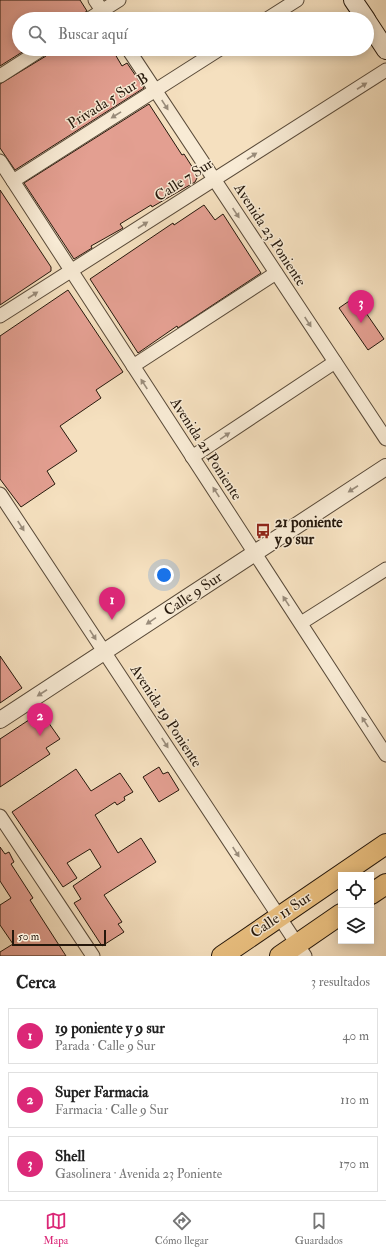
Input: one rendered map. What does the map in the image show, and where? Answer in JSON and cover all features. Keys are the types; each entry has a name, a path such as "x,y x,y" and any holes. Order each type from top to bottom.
{"main road":[{"path":"353,0 361,12"},
{"path":"374,32 386,50"},
{"name":"Calle 11 Sur","path":"222,956 386,844"},
{"path":"374,892 386,884"},
{"path":"280,956 301,950 338,917"}],"street":[{"path":"102,10 119,0"},
{"path":"278,12 297,0"},
{"path":"0,76 31,56"},
{"name":"Avenida 23 Poniente","path":"133,56 386,439"},
{"name":"Privada 5 Sur B","path":"13,181 209,56"},
{"name":"Calle 7 Sur","path":"0,316 386,70"},
{"name":"Avenida 21 Poniente","path":"0,161 386,755"},
{"path":"133,366 276,273"},
{"path":"192,457 335,362"},
{"name":"Calle 9 Sur","path":"0,720 255,552 386,468"},
{"name":"Avenida 19 Poniente","path":"0,494 301,950"},
{"path":"300,623 386,569"},
{"path":"0,816 93,956"}],"building":[{"path":"0,0 80,0 87,11 86,12 12,12 12,56 16,56 0,66"},
{"path":"46,56 116,56 122,66 127,63 144,88 15,170 0,148 0,84"},
{"path":"149,104 182,155 184,154 198,176 195,182 152,207 151,205 120,224 123,228 91,246 92,248 74,259 24,183"},
{"path":"0,190 51,267 51,271 0,305"},
{"path":"204,205 215,220 223,214 261,273 178,328 177,326 138,353 90,279 173,223 174,225"},
{"path":"68,290 123,372 96,390 101,398 60,426 77,451 47,471 55,484 21,507 0,479 0,336"},
{"path":"355,297 384,339 368,350 339,308"},
{"path":"0,656 22,688 0,703"},
{"path":"41,712 60,739 46,748 50,754 0,787 0,739"},
{"path":"159,767 163,774 168,772 179,790 159,802 143,777"},
{"path":"76,769 91,791 120,773 133,792 124,797 125,800 117,805 115,802 95,815 118,853 141,838 156,862 104,895 122,922 118,924 124,932 102,946 74,903 81,899 73,886 101,867 90,849 67,863 77,878 63,887 12,812"},
{"path":"0,847 5,854 9,852 14,862 11,864 33,898 30,900 66,956 0,956 0,952 13,944 0,925 0,905 11,898 0,881"}],"place":[{"name":"Shell","path":"361,323"},
{"name":"21 poniente y 9 sur","path":"263,531"},
{"name":"19 poniente y 9 sur","path":"112,620"},
{"name":"Super Farmacia","path":"40,736"}]}
